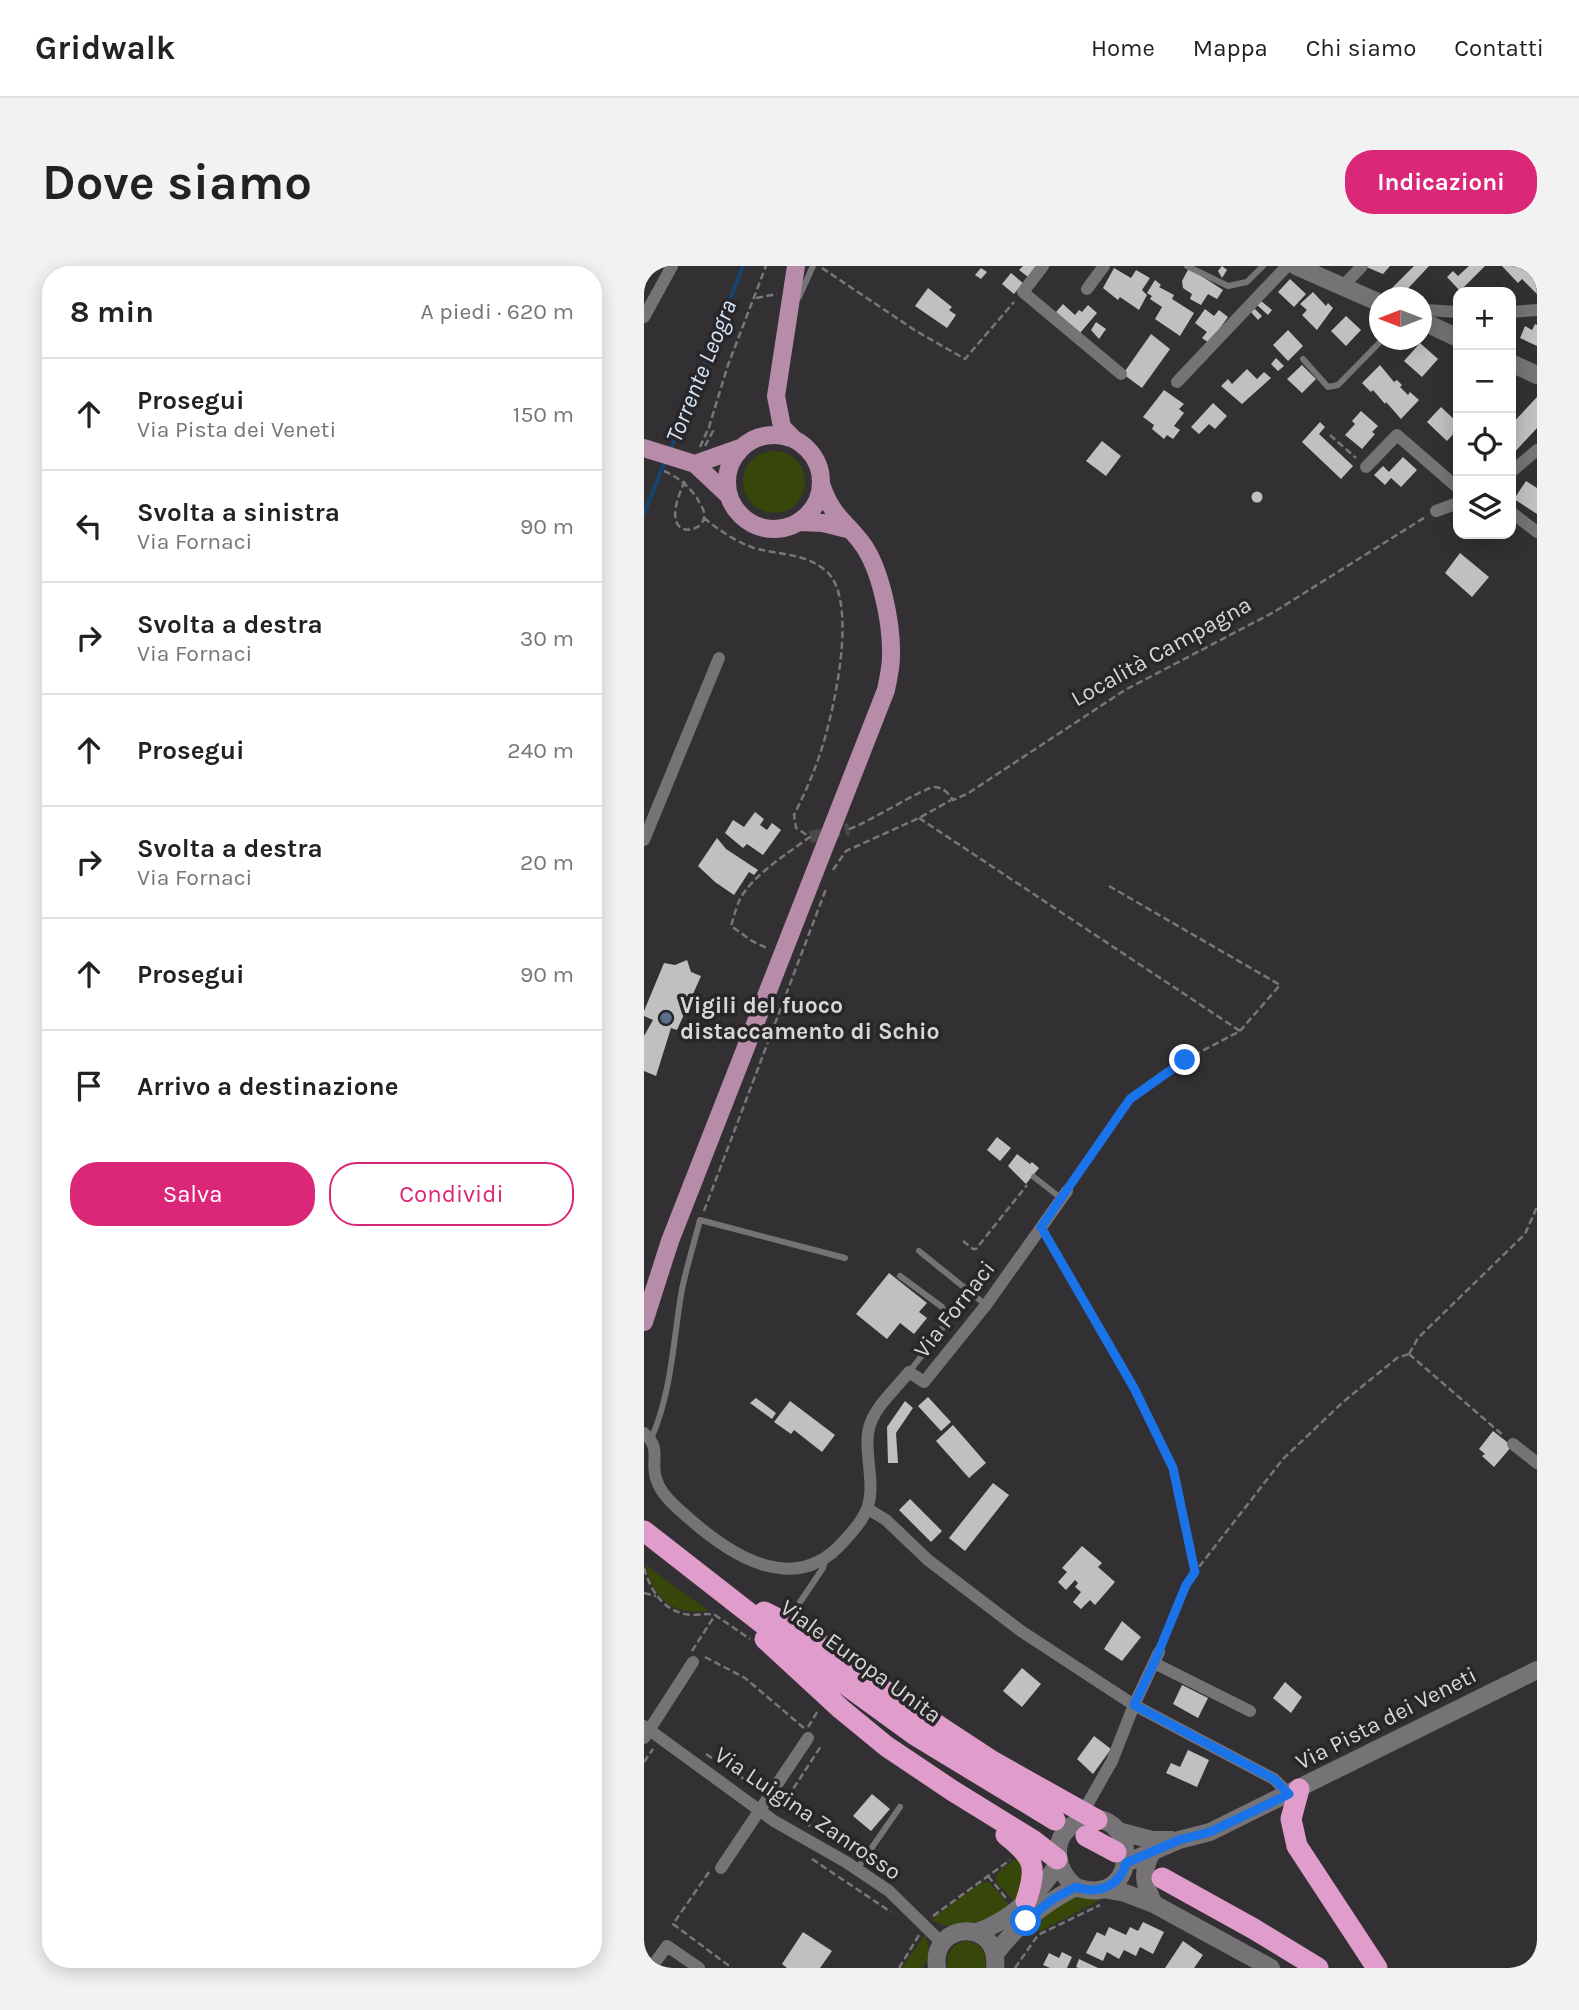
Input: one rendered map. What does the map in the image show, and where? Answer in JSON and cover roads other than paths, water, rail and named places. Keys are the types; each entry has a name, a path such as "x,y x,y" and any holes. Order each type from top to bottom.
{"highway":[{"name":"Viale Europa Unita","path":"644,1531 776,1634 915,1735 1055,1820"},
{"path":"725,1592 774,1649 886,1746 1034,1841 1058,1862"},
{"path":"725,1592 790,1625 823,1650 1088,1822 1121,1854"},
{"path":"953,1791 1025,1850 1032,1869 1031,1886 1026,1900"},
{"path":"1294,1792 1291,1819 1297,1846 1377,1968"},
{"path":"1162,1878 1318,1968"}],"main road":[{"path":"758,437 776,396 796,266"},
{"path":"776,396 782,426 814,457 820,470 821,484 817,502 798,523"},
{"path":"694,463 740,448 758,437 772,435 793,438"},
{"path":"644,448 694,463 729,496 741,516 751,523 775,529 798,523 823,523 847,529"},
{"path":"729,496 727,475 740,448"},
{"path":"644,1322 675,1228 886,690 891,659 890,630 874,562 859,540 833,512 821,484"}],"street":[{"path":"644,317 672,266"},
{"path":"1043,266 1023,292 1121,374"},
{"path":"1087,289 1104,266"},
{"path":"1177,382 1287,266"},
{"path":"1296,266 1369,298"},
{"path":"1342,287 1362,266"},
{"path":"644,301 661,289"},
{"path":"1432,310 1453,312"},
{"path":"1516,312 1537,310"},
{"path":"1432,326 1453,336"},
{"path":"1516,365 1537,375"},
{"path":"1366,467 1397,435 1453,484"},
{"path":"1516,468 1537,450"},
{"path":"1436,511 1453,505"},
{"path":"1516,516 1537,532"},
{"path":"644,840 719,658"},
{"name":"Via Fornaci","path":"647,1437 655,1447 656,1481 663,1494 684,1514 738,1555 762,1566 777,1569 811,1565 825,1558 838,1549 854,1531 867,1509 872,1478 868,1440 872,1419 909,1372 924,1382 986,1304 1064,1195"},
{"path":"1513,1444 1537,1463"},
{"path":"867,1509 886,1520 928,1560 1021,1631 1134,1705 1294,1792"},
{"path":"1250,1711 1157,1657 1134,1705 1088,1822 1079,1822 1071,1827 1060,1841 1058,1862 1062,1874 1076,1887 1103,1896 1125,1893 1154,1904 1271,1968"},
{"path":"646,1731 698,1659"},
{"name":"Via Pista dei Veneti","path":"1121,1854 1152,1852 1179,1840 1210,1832 1537,1670"},
{"name":"Via Luigina Zanrosso","path":"646,1731 774,1821 858,1869 889,1891 927,1925 936,1960"},
{"path":"717,1867 760,1810 807,1734"},
{"name":"Via Pista dei Veneti","path":"1103,1896 1112,1885 1121,1854 1152,1840 1179,1840"},
{"path":"1152,1852 1146,1863 1144,1877 1154,1904"},
{"path":"1121,1854 1139,1891 1154,1904"},
{"path":"936,1960 958,1932 977,1932 1000,1923 1042,1886 1058,1862"},
{"path":"995,1961 1007,1938 1053,1899 1076,1887"},
{"path":"977,1932 989,1941 995,1961"},
{"path":"651,1968 667,1946 699,1968"}],"lane":[{"path":"785,327 813,266"},
{"path":"1187,266 1228,286 1247,282 1263,266"},
{"path":"1303,359 1328,387 1338,385 1372,350"},
{"path":"1034,1177 1064,1195"},
{"path":"647,1437 660,1420 682,1289 700,1220 845,1258"},
{"path":"919,1251 986,1304"},
{"path":"900,1276 942,1307 946,1315 941,1331 909,1372"},
{"path":"825,1558 823,1569 792,1614 853,1658"},
{"path":"858,1869 900,1807"},
{"path":"829,1830 866,1857"}],"waterway":[{"name":"Torrente Leogra","path":"670,451 743,266"},
{"name":"Torrente Leogra","path":"644,514 665,461"}],"tunnel":[{"path":"810,837 849,829"}],"place":[{"name":"Vigili del fuoco distaccamento di Schio","path":"666,1018"}]}
